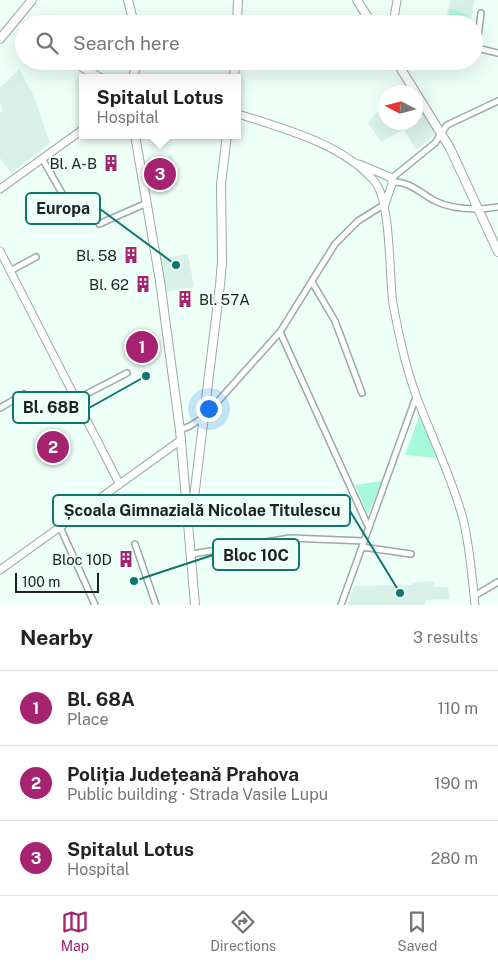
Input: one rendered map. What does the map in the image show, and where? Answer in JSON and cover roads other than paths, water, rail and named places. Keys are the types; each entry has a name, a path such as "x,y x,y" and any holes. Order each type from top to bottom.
{"main road":[{"path":"20,15 32,0"},
{"path":"128,0 132,15"},
{"path":"237,15 238,0"},
{"path":"357,0 366,15"},
{"path":"0,39 15,21"},
{"path":"402,70 442,134 498,252"},
{"path":"136,139 160,281 180,430 196,605"},
{"path":"190,530 221,269 222,184 227,139"}],"street":[{"path":"394,15 397,0"},
{"path":"483,48 498,53"},
{"path":"349,160 385,190 390,181 434,143 450,123 498,101"},
{"path":"241,115 304,136 390,181"},
{"path":"0,188 43,160 79,132"},
{"path":"43,160 71,209"},
{"path":"475,605 463,519 406,364 394,309 385,204 378,186 379,177 390,181 402,182 444,205 479,210 498,207"},
{"path":"180,430 204,417 280,332 331,250 343,235 385,204 390,181"},
{"path":"99,224 147,203"},
{"path":"0,251 119,483"},
{"path":"10,271 36,257"},
{"path":"312,282 336,321 362,393"},
{"path":"280,332 369,528"},
{"path":"75,400 127,372"},
{"path":"0,408 24,394"},
{"path":"341,605 417,397"},
{"path":"0,570 181,440"},
{"path":"60,527 95,605"},
{"path":"192,554 290,538 363,544 411,554"},
{"path":"135,544 156,605"},
{"path":"474,596 498,582"}],"place":[{"name":"Bl. A-B","path":"111,163"},
{"name":"Spitalul Lotus","path":"160,174"},
{"name":"Bl. 58","path":"131,255"},
{"name":"Europa","path":"176,265"},
{"name":"Bl. 62","path":"143,284"},
{"name":"Bl. 57A","path":"185,299"},
{"name":"Bl. 68A","path":"142,347"},
{"name":"Bl. 68B","path":"146,376"},
{"name":"Poliția Județeană Prahova","path":"53,447"},
{"name":"Bloc 10D","path":"126,559"},
{"name":"Bloc 10C","path":"134,581"},
{"name":"Școala Gimnazială Nicolae Titulescu","path":"400,593"}]}
